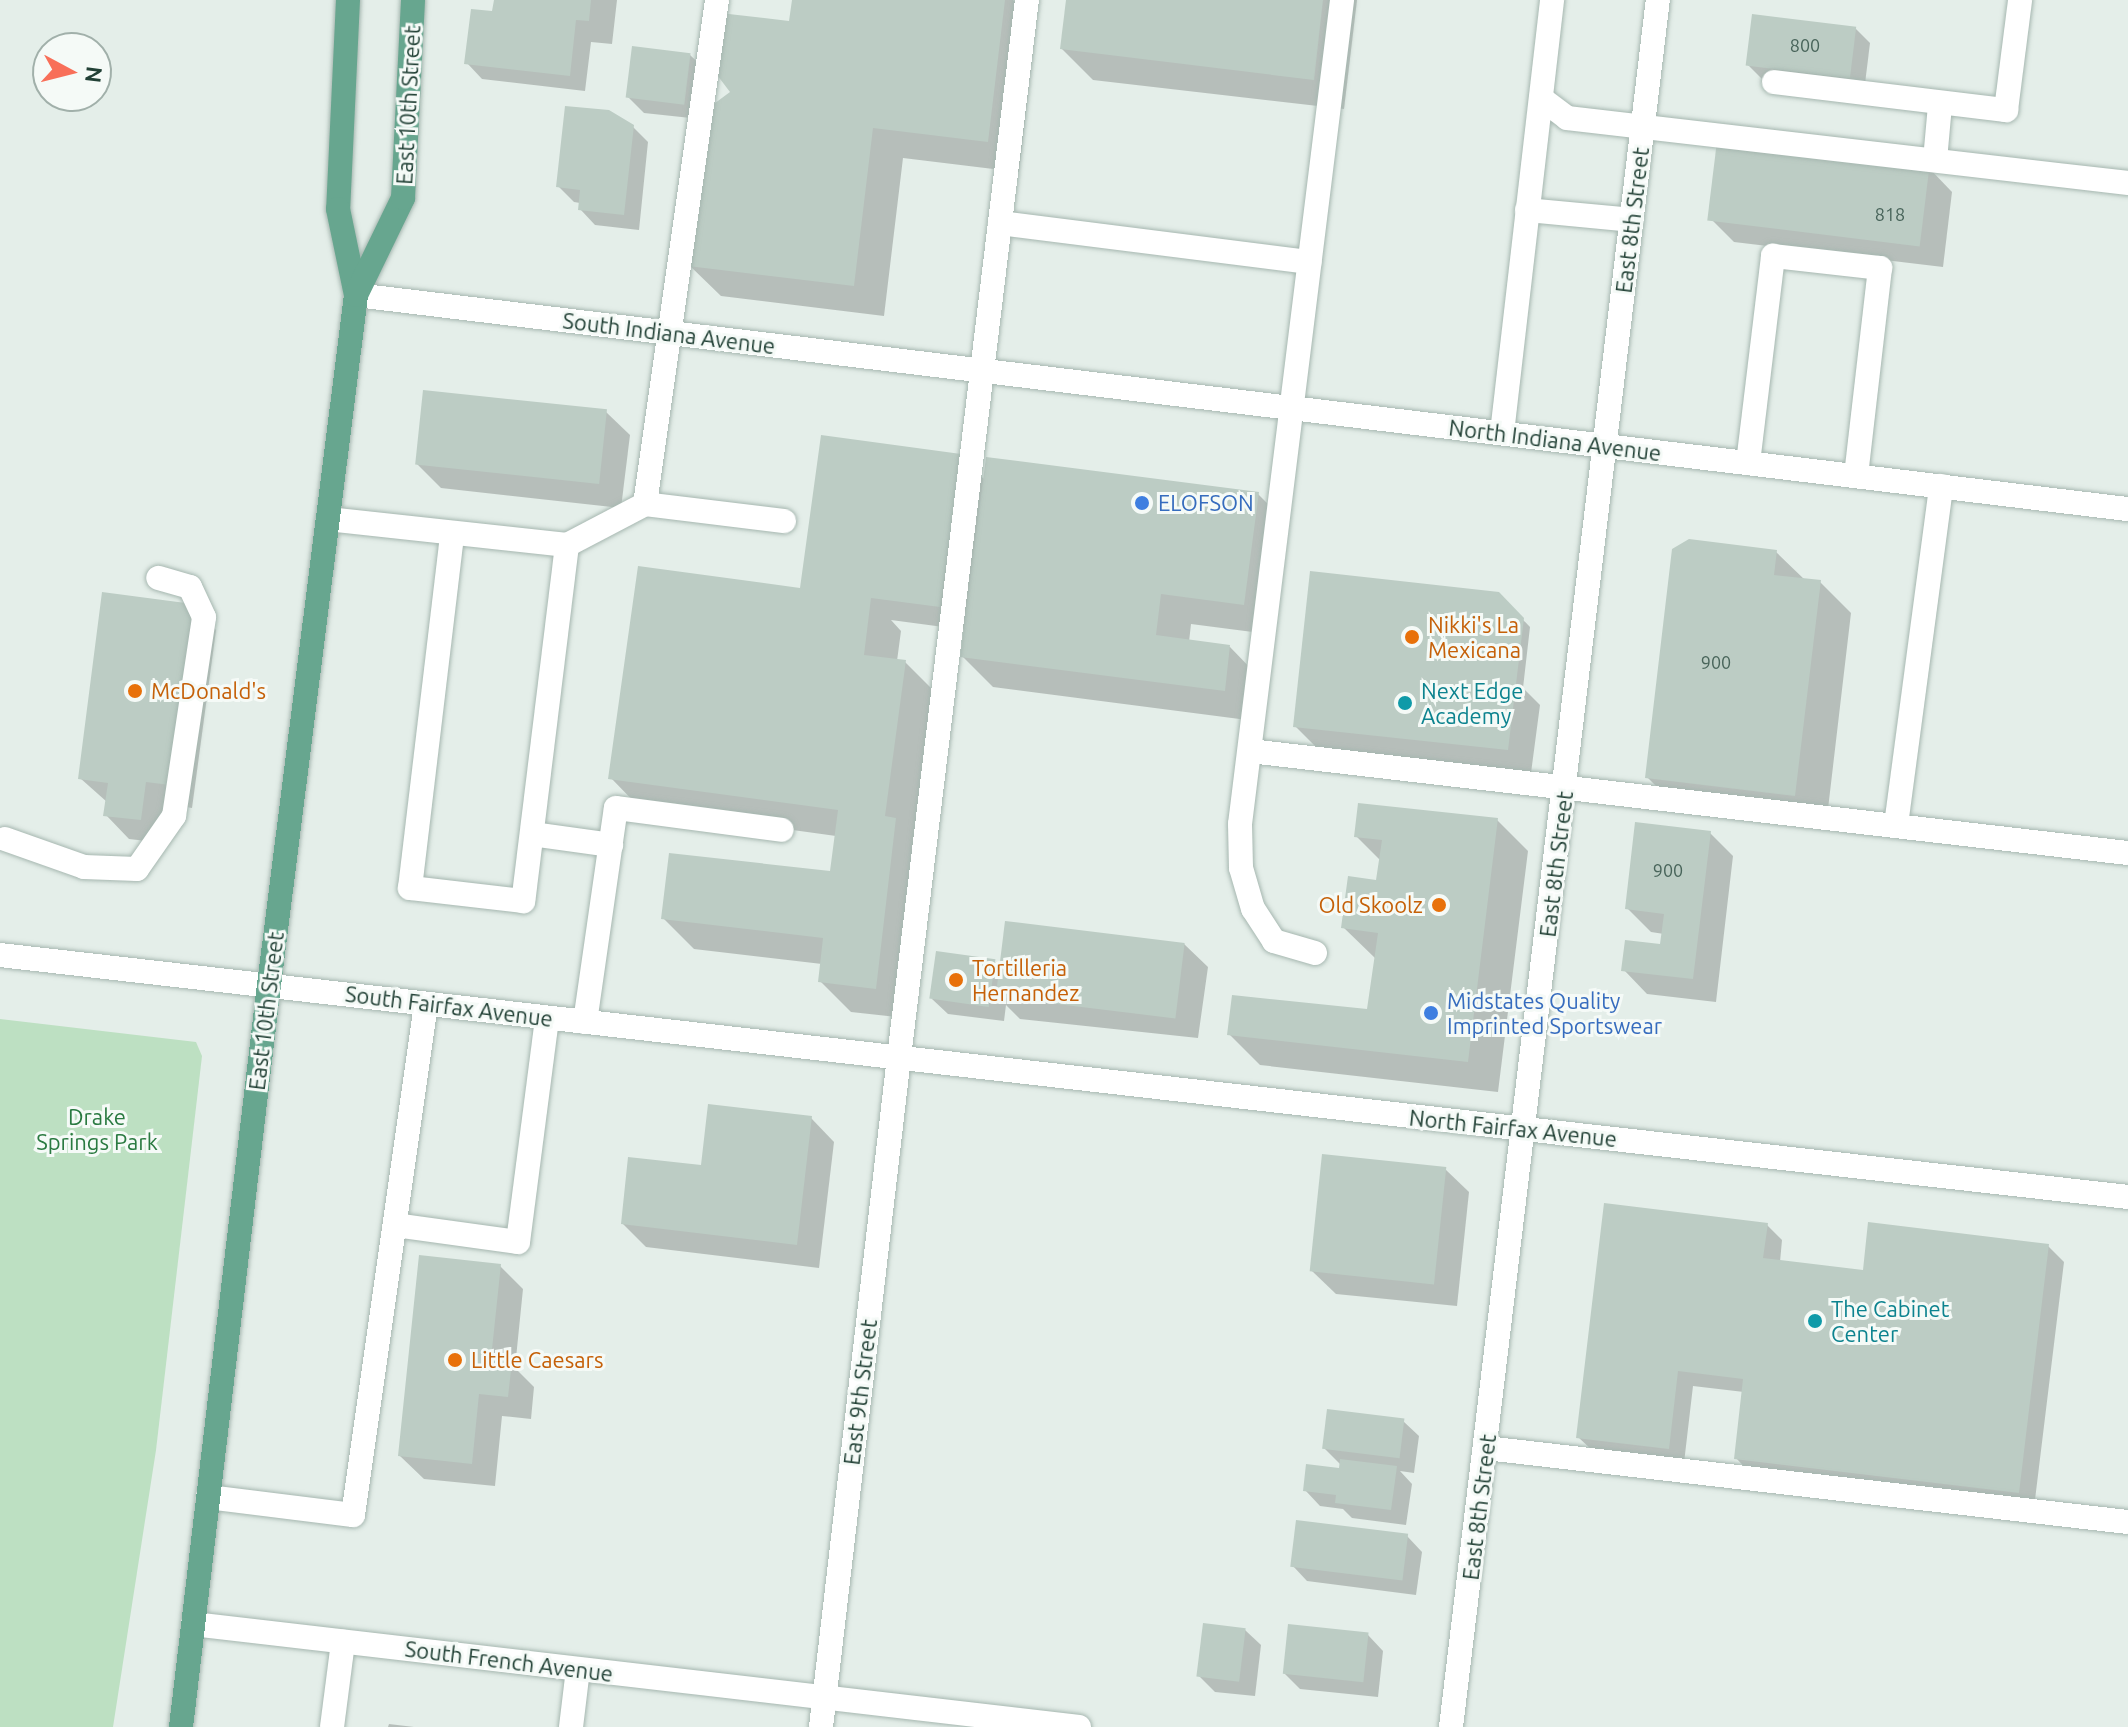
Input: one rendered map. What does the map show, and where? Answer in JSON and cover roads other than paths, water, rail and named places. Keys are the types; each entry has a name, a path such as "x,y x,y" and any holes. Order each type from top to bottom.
{"main road":[{"name":"East 10th Street","path":"348,0 338,209 356,295"},
{"name":"East 10th Street","path":"181,1727 269,985 356,295 403,198 413,0"}],"street":[{"path":"645,504 717,0"},
{"name":"East 9th Street","path":"821,1727 1027,0"},
{"path":"1315,953 1274,941 1253,909 1241,868 1241,838 1342,0"},
{"path":"1502,433 1552,0"},
{"name":"East 8th Street","path":"1451,1727 1658,0"},
{"path":"1774,82 1940,105 2006,110 2020,0"},
{"path":"1542,99 1567,118 2128,183"},
{"path":"1935,160 1940,105"},
{"path":"1527,210 1632,220"},
{"path":"1000,223 1310,262"},
{"path":"1748,463 1773,256 1880,268 1856,476"},
{"name":"South Indiana Avenue","path":"356,295 982,371"},
{"name":"North Indiana Avenue","path":"982,371 2128,509"},
{"path":"1896,825 1941,486"},
{"path":"328,519 567,545 645,504 784,521"},
{"path":"452,534 410,888 523,901 567,545"},
{"path":"5,839 84,867 137,869 174,816 204,617 190,587 158,578"},
{"path":"1250,751 1565,785 2128,853"},
{"path":"585,1022 616,808 782,830"},
{"path":"532,834 611,845"},
{"name":"South Fairfax Avenue","path":"0,955 899,1057"},
{"path":"208,1497 353,1515 426,1004"},
{"path":"395,1225 518,1242 547,1018"},
{"name":"North Fairfax Avenue","path":"899,1057 2128,1197"},
{"path":"1486,1448 2128,1522"},
{"name":"South French Avenue","path":"193,1624 825,1695 950,1720 1079,1727"},
{"path":"332,1727 343,1642"},
{"path":"571,1727 578,1669"}],"place":[{"name":"ELOFSON","path":"1142,503"},
{"name":"Nikki's La Mexicana","path":"1412,637"},
{"name":"McDonald's","path":"135,691"},
{"name":"Next Edge Academy","path":"1405,703"},
{"name":"Old Skoolz","path":"1439,905"},
{"name":"Tortilleria Hernandez","path":"956,980"},
{"name":"Midstates Quality Imprinted Sportswear","path":"1431,1013"},
{"name":"The Cabinet Center","path":"1815,1321"},
{"name":"Little Caesars","path":"455,1360"}],"park label":[{"name":"Drake Springs Park","path":"97,1128"}]}
